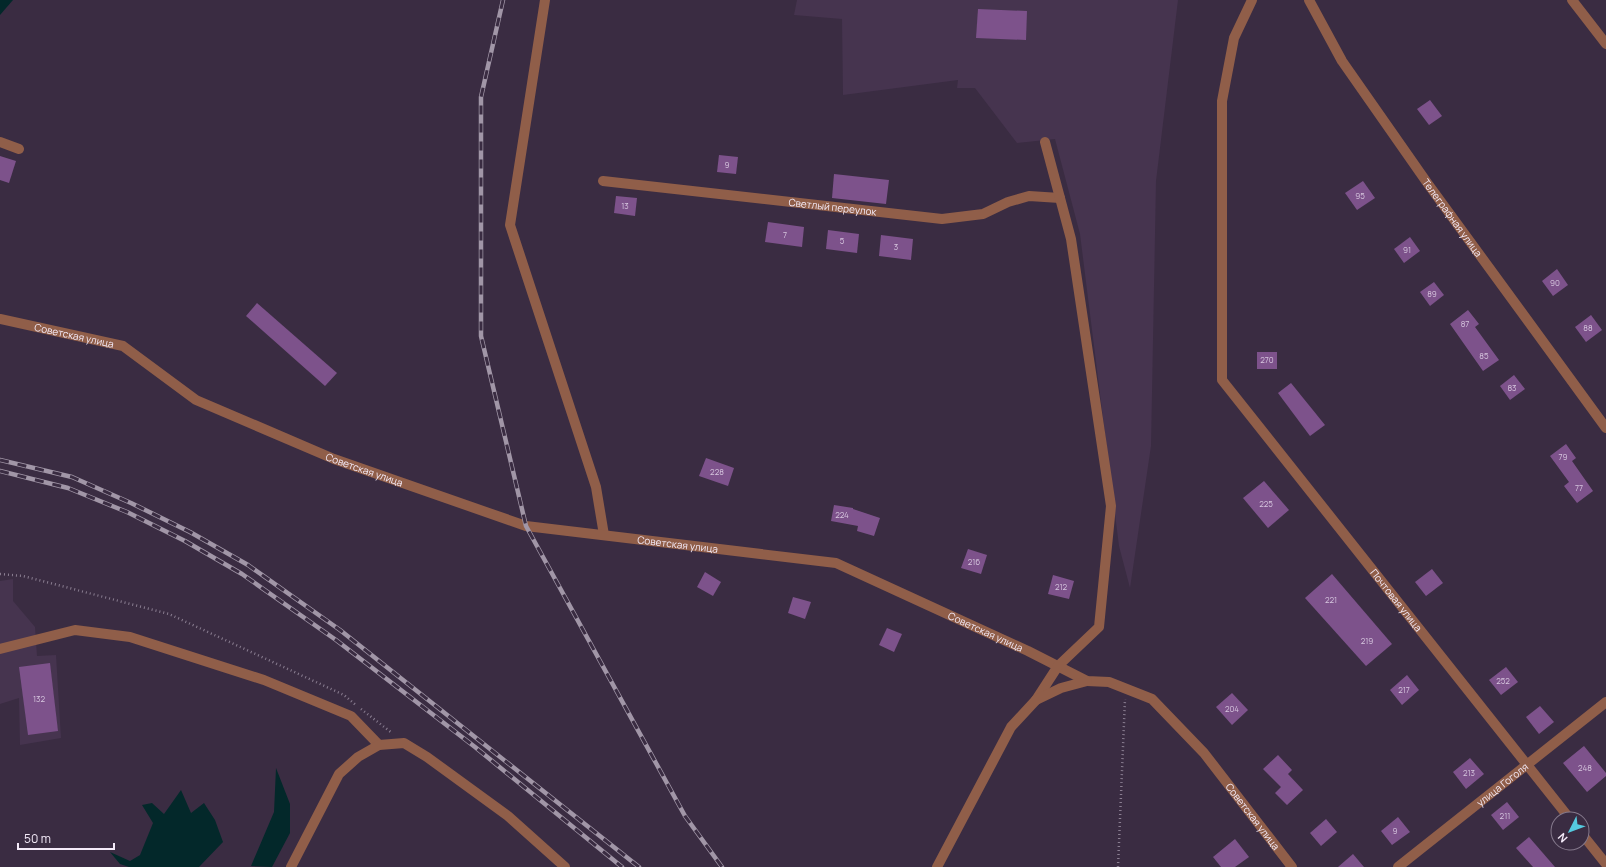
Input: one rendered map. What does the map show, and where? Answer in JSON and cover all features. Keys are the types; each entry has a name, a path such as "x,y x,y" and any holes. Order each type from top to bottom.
{"street":[{"path":"545,0 510,225 596,487 604,535"},
{"name":"Почтовая улица","path":"1252,0 1234,38 1222,102 1222,380 1564,811"},
{"name":"Телеграфная улица","path":"1309,0 1347,68 1428,184 1606,428"},
{"path":"1572,0 1606,44"},
{"path":"0,142 19,149"},
{"path":"936,867 1012,727 1036,700 1058,666 1100,627 1111,506 1071,240 1045,142"},
{"name":"Светлый переулок","path":"603,181 942,219 983,214 1008,202 1029,196 1060,198"},
{"name":"Советская улица","path":"0,319 124,346 196,400 334,460 526,526 836,563 1088,681 1109,682 1152,699 1180,726 1204,753 1292,867"},
{"path":"0,649 76,630 130,637 264,680 351,716 379,745"},
{"path":"1036,700 1061,688 1088,681"},
{"name":"улица Гоголя","path":"1398,867 1528,766 1606,702"},
{"path":"291,867 339,774 358,757 379,745 404,743 427,757 508,816 565,867"},
{"path":"1590,844 1606,864"}],"path":[{"path":"0,574 23,576 169,614 344,695 404,743"},
{"path":"1118,867 1125,688"}],"shaded area":[{"path":"0,0 13,0 0,15"},
{"path":"797,0 1178,0 1156,181 1151,446 1130,588 1119,546 1080,234 1055,139 1017,143 975,88 957,88 958,80 843,95 842,19 794,15"},
{"path":"13,579 13,601 35,627 37,656 56,655 61,738 20,745 19,698 0,704 0,581"},
{"path":"276,768 290,804 290,833 272,867 251,866 274,812"},
{"path":"181,790 191,813 204,803 215,820 223,842 199,867 129,867 120,864 110,852 130,861 140,855 153,823 142,805 152,803 164,814"}],"building":[{"path":"978,9 1027,11 1026,40 976,38"},
{"path":"1430,100 1442,116 1429,125 1417,109"},
{"path":"719,155 738,157 736,174 717,172"},
{"path":"0,156 16,161 9,183 0,180"},
{"path":"834,174 889,180 886,204 832,198"},
{"path":"1363,181 1375,198 1357,210 1345,193"},
{"path":"616,196 637,198 635,216 614,213"},
{"path":"768,222 804,227 802,247 765,242"},
{"path":"828,230 859,234 857,253 826,249"},
{"path":"881,235 913,239 911,260 879,256"},
{"path":"1410,237 1420,251 1404,263 1394,249"},
{"path":"1557,269 1568,285 1553,296 1542,281"},
{"path":"1434,282 1444,295 1430,306 1420,292"},
{"path":"257,303 337,373 325,386 246,316"},
{"path":"1468,310 1479,324 1475,327 1499,360 1483,371 1450,324"},
{"path":"1591,315 1602,330 1586,342 1575,327"},
{"path":"1257,352 1277,352 1277,369 1257,369"},
{"path":"1514,375 1525,389 1510,400 1500,386"},
{"path":"1291,383 1325,425 1310,436 1278,393"},
{"path":"1566,444 1576,458 1572,461 1593,491 1577,503 1564,486 1569,482 1550,456"},
{"path":"706,458 734,468 728,486 699,476"},
{"path":"1264,481 1289,510 1268,528 1243,498"},
{"path":"834,505 853,508 880,518 874,536 857,531 858,526 831,521"},
{"path":"968,549 987,555 981,574 961,568"},
{"path":"1432,569 1443,583 1426,596 1415,582"},
{"path":"705,572 721,582 713,596 697,587"},
{"path":"1332,574 1392,644 1366,666 1305,598"},
{"path":"1053,575 1074,581 1069,599 1048,594"},
{"path":"793,597 811,602 805,619 788,613"},
{"path":"887,628 902,634 894,652 879,645"},
{"path":"50,663 58,731 28,735 19,667"},
{"path":"1506,667 1518,682 1501,695 1489,680"},
{"path":"1407,675 1419,690 1402,705 1390,690"},
{"path":"1232,693 1248,710 1232,725 1216,707"},
{"path":"1540,706 1554,722 1539,734 1526,717"},
{"path":"1584,746 1606,773 1606,776 1587,792 1563,763"},
{"path":"1278,755 1292,770 1288,774 1303,790 1287,805 1275,793 1281,787 1263,769"},
{"path":"1470,758 1484,774 1466,789 1453,772"},
{"path":"1507,802 1519,817 1503,830 1491,815"},
{"path":"1398,817 1410,832 1392,845 1381,831"},
{"path":"1326,819 1337,832 1321,846 1310,833"},
{"path":"1529,837 1555,867 1533,867 1516,848"},
{"path":"1235,839 1249,857 1235,867 1221,867 1213,857"},
{"path":"1353,854 1364,867 1338,867"}],"railway":[{"path":"503,0 481,97 481,336 526,526 685,816 722,867"},
{"path":"0,460 72,477 131,503 190,532 248,565 340,630 639,867"},
{"path":"0,471 68,488 127,512 185,541 242,574 336,640 475,747 622,867"}]}
